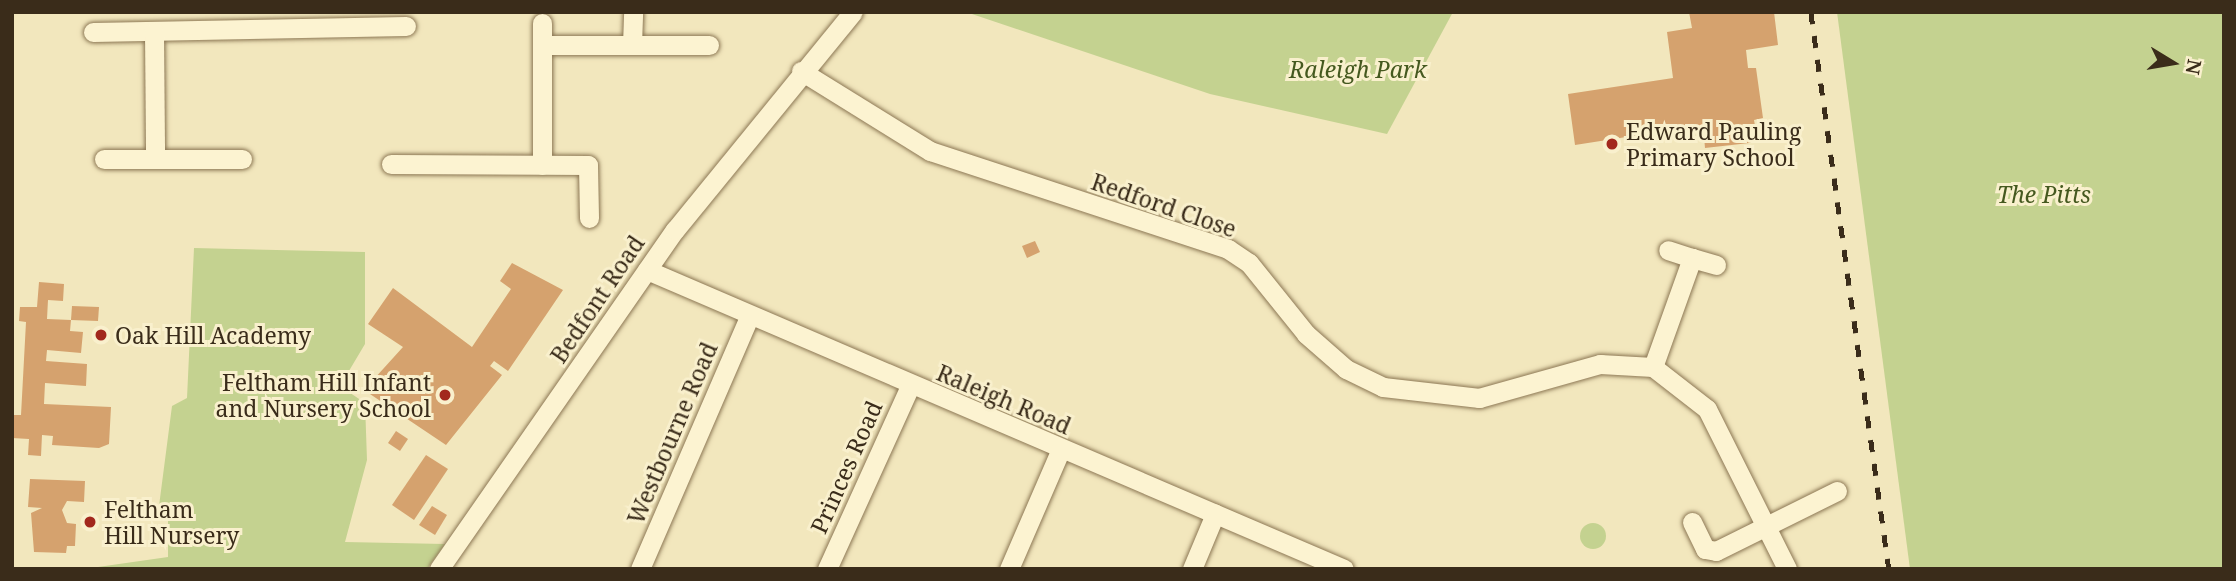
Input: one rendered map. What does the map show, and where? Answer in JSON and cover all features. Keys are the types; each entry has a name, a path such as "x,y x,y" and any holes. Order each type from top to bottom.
{"street":[{"path":"632,45 634,12"},
{"name":"Bedfont Road","path":"803,68 836,12"},
{"name":"Bedfont Road","path":"439,569 647,270 803,68 853,12"},
{"path":"93,32 155,32 279,21 406,26"},
{"path":"542,23 542,165"},
{"path":"155,32 155,158"},
{"path":"542,45 709,44"},
{"name":"Redford Close","path":"803,68 930,151 1228,249 1248,263 1306,334 1346,369 1384,387 1479,398 1600,364 1653,367"},
{"path":"104,159 242,159"},
{"path":"391,164 588,165 589,218"},
{"path":"1668,250 1716,265"},
{"path":"1692,258 1653,367 1707,410 1787,569"},
{"name":"Raleigh Road","path":"647,270 749,317 1344,569"},
{"name":"Westbourne Road","path":"640,569 749,317"},
{"name":"Princes Road","path":"827,569 910,386"},
{"path":"1009,569 1062,449"},
{"path":"1692,522 1705,549 1716,551 1837,491"},
{"path":"1192,569 1215,514"}],"green space":[{"name":"Raleigh Park","path":"966,12 1453,12 1387,134 1210,94"},
{"name":"The Pitts","path":"1837,12 2224,12 2224,569 1910,569"},
{"path":"194,248 365,252 365,344 340,386 365,403 367,460 345,542 445,544 427,569 84,569 168,557 168,509 159,506 172,406 187,398"},
{"path":"1593,523 1602,527 1606,536 1602,545 1593,549 1584,545 1580,536 1584,527"}],"building":[{"path":"1689,12 1774,12 1778,45 1746,50 1748,68 1756,68 1763,118 1754,120 1758,142 1705,148 1703,125 1575,145 1568,94 1673,78 1667,32 1692,28"},
{"path":"1035,241 1040,252 1027,258 1022,246"},
{"path":"512,263 563,290 508,371 494,361 490,366 502,375 446,445 364,390 403,347 368,324 393,288 472,347 511,289 500,281"},
{"path":"39,282 64,284 63,301 48,300 47,319 71,320 70,331 83,332 81,353 47,350 46,361 87,364 86,386 45,383 44,404 111,407 109,444 99,448 52,445 53,436 42,435 41,456 28,455 29,439 12,438 12,415 21,415 26,322 19,321 20,307 37,307"},
{"path":"72,306 99,307 98,321 71,320"},
{"path":"396,431 408,439 400,451 388,443"},
{"path":"426,455 448,469 414,520 392,505"},
{"path":"30,479 85,481 84,502 67,501 62,510 67,523 76,524 75,546 67,546 66,553 34,552 31,513 42,508 28,507"},
{"path":"432,506 447,515 435,535 419,525"}],"railway":[{"path":"1811,12 1889,569"}],"place":[{"name":"Edward Pauling Primary School","path":"1612,144"},
{"name":"Oak Hill Academy","path":"101,335"},
{"name":"Feltham Hill Infant and Nursery School","path":"445,395"},
{"name":"Feltham Hill Nursery","path":"90,522"}]}
